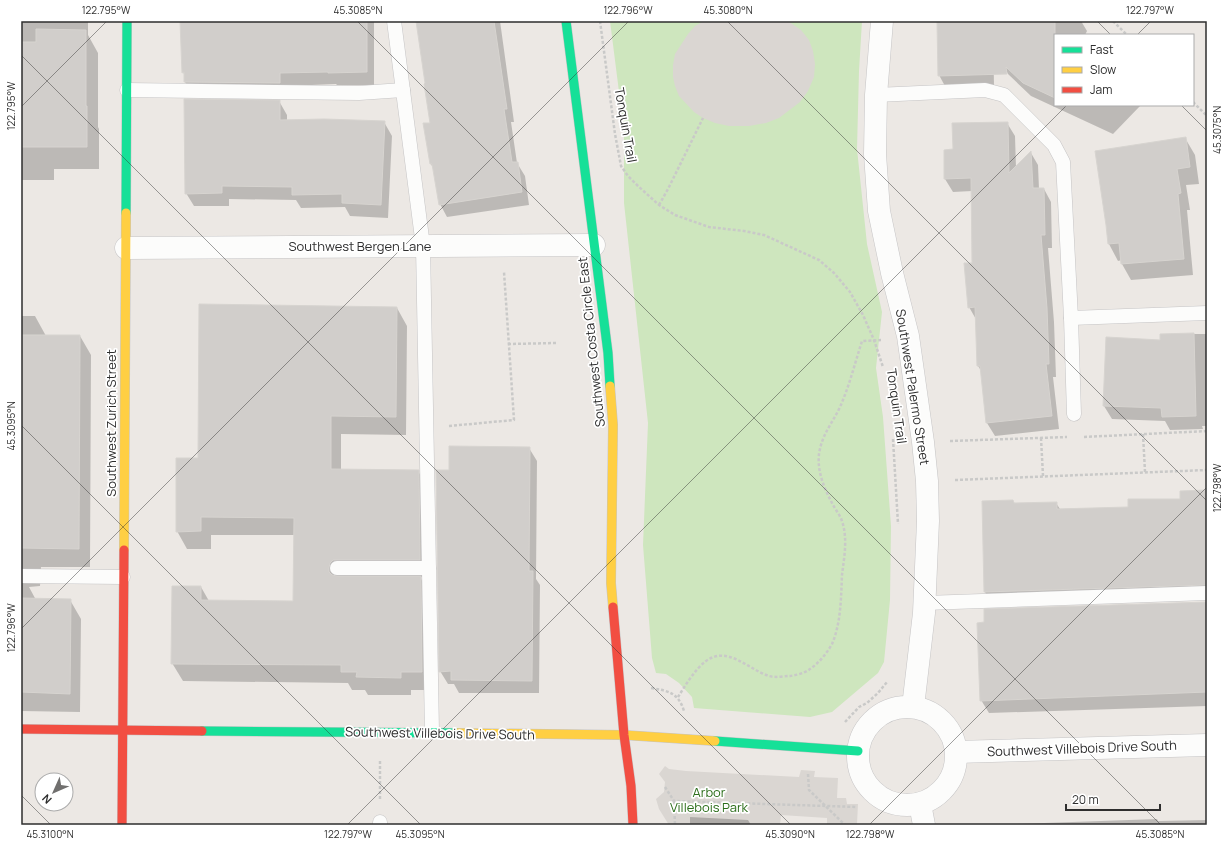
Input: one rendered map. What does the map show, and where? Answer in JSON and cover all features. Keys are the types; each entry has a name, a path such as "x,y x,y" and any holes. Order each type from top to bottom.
{"street":[{"name":"Southwest Zurich Street","path":"122,825 127,21"},
{"name":"Southwest Costa Circle East","path":"566,21 608,353 613,425 611,582 624,734 631,786 633,825"},
{"name":"Southwest Palermo Street","path":"882,21 876,95 876,154 880,210 892,273 908,336 927,481 928,521 925,603 913,707"},
{"name":"Southwest Bergen Lane","path":"126,248 594,245"},
{"path":"896,707 913,707 932,713 945,724 955,742 956,763 950,781 938,794 920,804 899,805 885,800 870,789 861,773 858,751 861,738 869,724 882,713 896,707"},
{"name":"Southwest Villebois Drive South","path":"21,729 624,734 858,751"},
{"name":"Southwest Villebois Drive South","path":"956,752 1207,745"},
{"path":"920,804 924,825"}],"lane":[{"path":"394,21 423,246 432,732"},
{"path":"127,90 359,93 403,90"},
{"path":"876,95 985,90 1004,95 1054,145 1063,162 1074,414"},
{"path":"1071,318 1207,313"},
{"path":"337,568 429,568"},
{"path":"21,576 123,577"},
{"path":"925,603 1207,593"}],"path":[{"name":"Tonquin Trail","path":"600,21 615,134 621,166 638,186 659,205 675,215 709,227 738,230 764,235 819,260 834,273 850,292 863,315 874,340 884,374"},
{"path":"1113,21 1126,34"},
{"path":"1194,103 1207,116"},
{"path":"659,205 703,118"},
{"path":"426,428 514,420 508,344 503,245"},
{"path":"678,697 704,662 712,657 720,656 732,658 759,673 771,677 797,675 810,669 822,659 831,645 836,632 839,616 845,540 842,521 824,485 819,468 819,455 822,438 840,407 862,341 874,340"},
{"path":"508,344 557,343"},
{"path":"1143,434 1145,472"},
{"name":"Tonquin Trail","path":"893,438 898,526"},
{"path":"1041,438 1043,476"},
{"path":"927,481 1207,470"},
{"path":"840,726 845,723 859,707 867,703 878,693 886,684 889,677"},
{"path":"650,688 670,692 678,697 682,705 684,716"},
{"path":"380,732 380,824"},
{"path":"808,771 809,790 845,825"},
{"path":"665,787 674,801 675,825"},
{"path":"674,801 857,808"}],"green space":[{"path":"610,21 862,21 857,149 867,244 882,312 876,368 883,417 891,526 890,600 884,662 878,673 832,712 810,717 694,708 692,697 679,683 666,674 656,673 652,658 643,545 648,423 624,203 624,131"}],"shaded area":[{"path":"704,21 788,21 801,30 809,40 813,51 815,64 814,77 808,91 800,102 779,118 766,123 749,126 729,126 715,123 694,112 679,96 673,77 673,65 675,54 688,34 695,26"},
{"name":"Arbor Villebois Park","path":"665,766 669,769 686,771 799,777 801,770 815,771 814,777 838,778 837,798 846,798 847,804 858,804 857,824 862,825 827,825 827,818 781,815 780,825 669,825 659,809 656,799 664,792 665,782 659,774"}],"building":[{"path":"180,21 367,21 367,72 280,73 280,83 184,82 184,72 182,73"},
{"path":"416,21 494,21 507,109 504,109 512,162 518,162 522,192 439,205 423,123 430,123"},
{"path":"937,21 1055,21 1054,98 1023,83 1006,67 1007,74 938,76"},
{"path":"36,29 86,30 87,147 21,147 21,42 36,42"},
{"path":"184,99 280,100 280,120 324,119 385,121 381,205 342,203 342,194 292,195 292,187 222,186 222,193 185,194"},
{"path":"1008,122 1009,173 1031,151 1033,188 1044,188 1045,235 1041,235 1047,308 1049,364 1046,364 1052,416 986,423 980,366 977,366 975,307 968,308 964,263 972,263 971,178 944,179 944,150 953,149 952,123"},
{"path":"1186,137 1190,167 1177,169 1181,193 1178,194 1184,259 1121,264 1119,243 1108,244 1095,151"},
{"path":"199,304 397,307 396,417 331,416 331,469 419,470 420,560 333,560 330,563 329,572 332,575 337,576 421,576 422,672 401,672 401,678 356,677 357,672 341,672 341,665 171,664 172,586 201,586 201,600 293,601 294,518 201,517 201,531 176,532 176,458 198,458"},
{"path":"1194,333 1196,416 1162,417 1161,408 1103,406 1106,337 1160,340 1160,334"},
{"path":"21,335 80,335 79,549 21,548"},
{"path":"449,446 530,447 529,571 533,571 532,681 451,680 451,671 439,672 436,470 449,470"},
{"path":"1207,490 1207,585 984,592 982,501 1013,500 1014,503 1057,502 1057,509 1128,507 1128,499 1180,499 1180,491"},
{"path":"21,598 71,599 70,694 21,692"},
{"path":"1207,602 1207,692 980,701 977,623 984,622 984,609"}],"traffic: fast":[{"path":"126,213 127,21"},
{"path":"566,21 608,353 610,386"},
{"path":"202,731 456,733"},
{"path":"715,741 858,751"}],"traffic: slow":[{"path":"124,550 126,213"},
{"path":"610,386 613,425 611,583 613,607"},
{"path":"456,733 624,735 715,741"}],"traffic: jam":[{"path":"122,825 124,550"},
{"path":"613,607 624,735 631,786 633,825"},
{"path":"21,729 202,731"}]}
